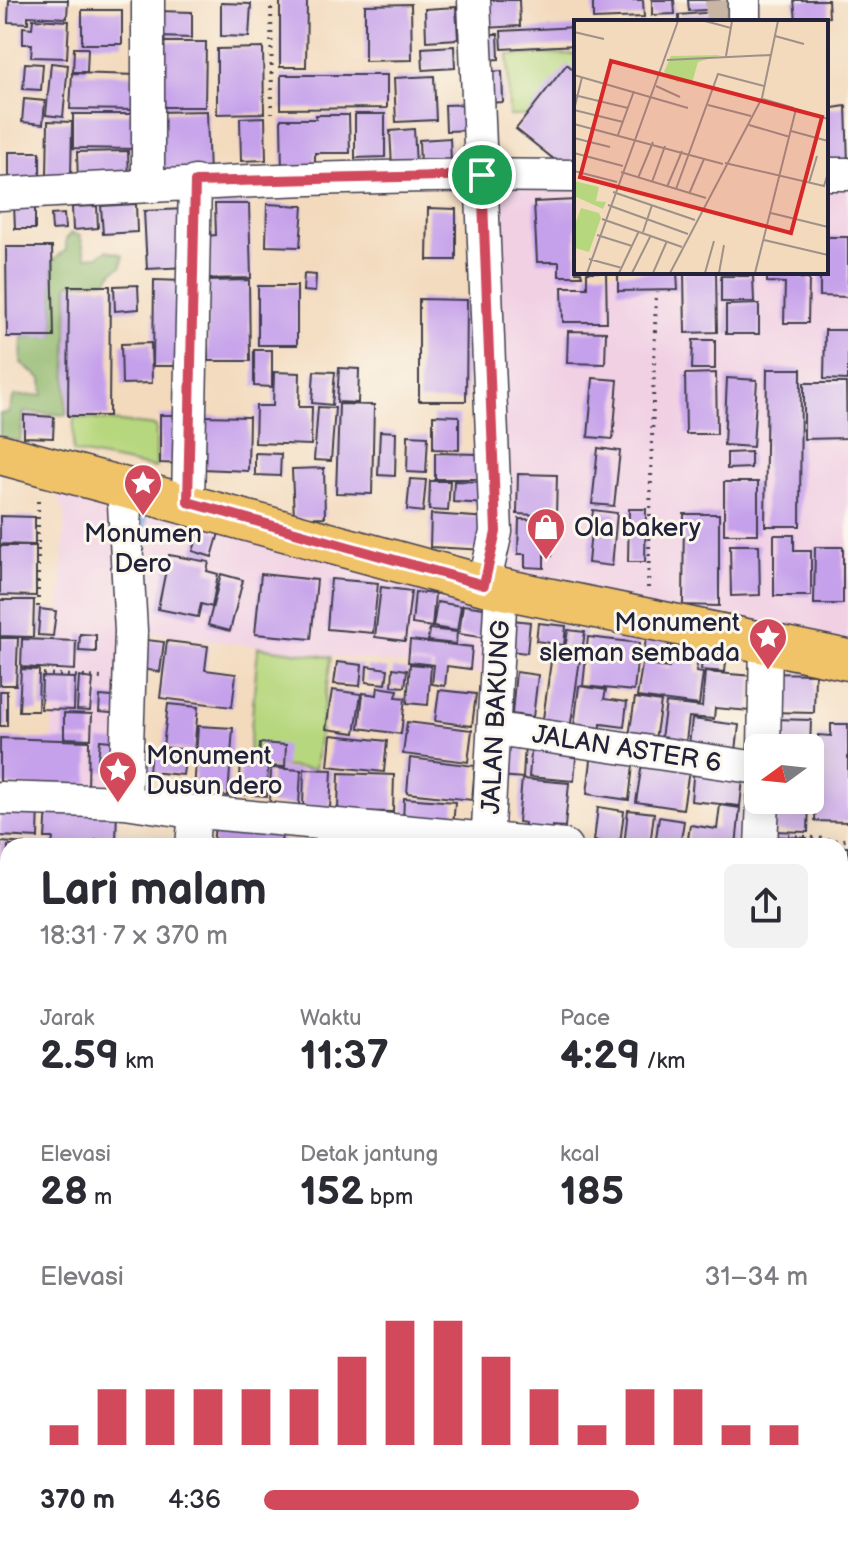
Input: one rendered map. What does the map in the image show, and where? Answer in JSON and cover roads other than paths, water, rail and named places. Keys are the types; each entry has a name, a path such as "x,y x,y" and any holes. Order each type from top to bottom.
{"main road":[{"path":"0,454 188,502 493,587 848,660"}],"street":[{"path":"148,0 148,186"},
{"name":"JALAN BAKUNG","path":"474,0 496,532 493,587 497,729 488,838"},
{"path":"0,194 195,182 482,175 574,176"},
{"path":"188,502 195,182"},
{"path":"123,486 131,631 125,802"},
{"path":"764,734 766,643"},
{"name":"JALAN ASTER 6","path":"497,729 744,766"},
{"path":"0,798 125,802 195,812 458,838"},
{"path":"193,838 195,812"},
{"path":"761,838 762,814"}],"waterway":[{"path":"134,515 144,520 143,564"}],"tunnel":[{"path":"721,0 722,20"}],"place":[{"name":"Monumen Dero","path":"143,517"},
{"name":"Ola bakery","path":"546,561"},
{"name":"Monument sleman sembada","path":"768,671"},
{"name":"Monument Dusun dero","path":"118,804"}]}
